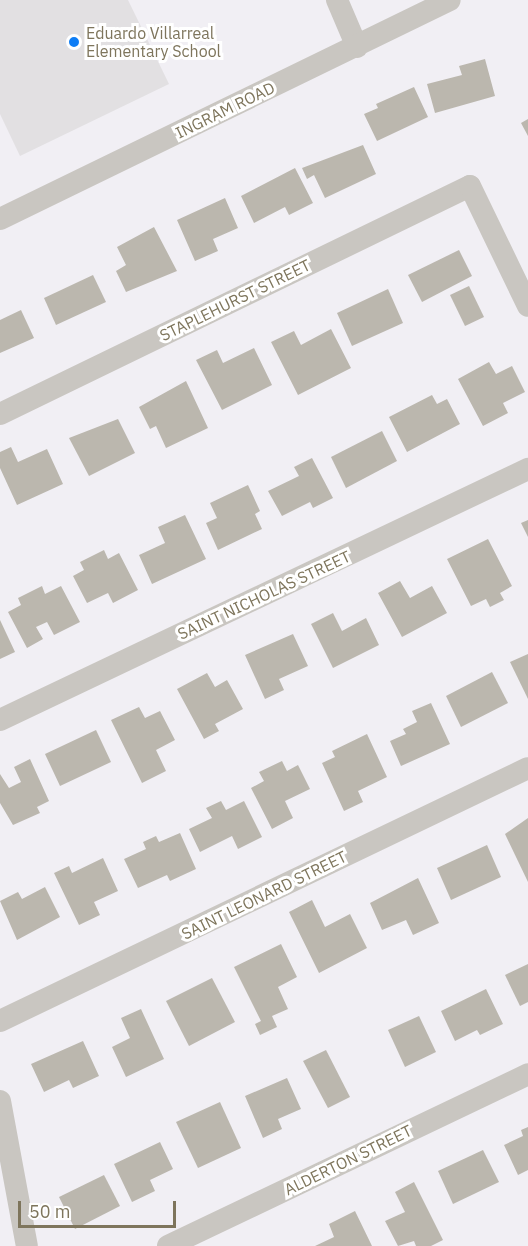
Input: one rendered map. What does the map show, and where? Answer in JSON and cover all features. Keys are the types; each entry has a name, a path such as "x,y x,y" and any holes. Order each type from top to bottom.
{"street":[{"path":"337,0 357,47"},
{"name":"INGRAM ROAD","path":"0,219 450,0"},
{"name":"STAPLEHURST STREET","path":"0,414 470,186 528,306"},
{"name":"SAINT NICHOLAS STREET","path":"0,720 528,469"},
{"name":"SAINT LEONARD STREET","path":"0,1021 528,768"},
{"name":"ALDERTON STREET","path":"168,1246 528,1074"},
{"path":"0,1101 27,1246"}],"shaded area":[{"name":"Eduardo Villarreal Elementary School","path":"0,0 128,0 169,84 20,156 0,114"}],"building":[{"path":"485,59 495,96 435,113 427,84 462,75 459,66"},
{"path":"414,87 428,117 377,141 364,114 378,108 376,104"},
{"path":"528,119 528,136 521,123"},
{"path":"363,145 376,174 325,198 314,175 307,179 302,168"},
{"path":"295,168 313,203 289,215 285,207 254,223 241,196"},
{"path":"225,198 238,228 213,239 218,251 195,261 177,220"},
{"path":"154,227 177,271 126,292 116,271 126,265 117,247"},
{"path":"459,250 472,276 422,302 408,275"},
{"path":"93,275 106,302 56,325 44,298"},
{"path":"469,286 484,317 465,326 450,295"},
{"path":"388,289 403,323 352,346 337,313"},
{"path":"21,310 34,338 0,353 0,320"},
{"path":"331,329 351,368 298,395 271,342 294,331 301,345"},
{"path":"254,348 272,385 222,410 196,360 217,350 223,363"},
{"path":"489,362 496,374 512,366 525,392 503,403 508,413 483,426 458,379"},
{"path":"186,381 208,428 166,448 156,426 150,429 139,407"},
{"path":"432,395 437,404 447,399 460,424 407,452 389,417"},
{"path":"118,419 135,453 89,476 69,438"},
{"path":"382,431 397,461 346,488 331,457"},
{"path":"11,447 18,462 47,449 63,484 17,505 0,468 0,452"},
{"path":"312,458 333,498 313,508 310,502 282,516 268,491 299,476 294,467"},
{"path":"248,485 260,511 255,514 262,529 218,550 206,523 217,518 210,503"},
{"path":"185,515 206,559 152,584 139,555 165,543 158,527"},
{"path":"528,520 528,537 521,523"},
{"path":"488,539 512,586 500,593 504,600 490,607 486,599 471,606 447,559"},
{"path":"104,550 108,559 119,553 138,590 113,603 108,593 87,603 73,576 84,570 80,562"},
{"path":"400,581 410,598 432,586 447,613 402,637 378,593"},
{"path":"42,586 45,594 61,586 80,622 54,635 47,622 36,627 43,639 27,648 8,612 21,605 18,598"},
{"path":"333,613 342,631 366,618 379,645 333,668 311,624"},
{"path":"0,620 15,652 0,659"},
{"path":"293,634 308,666 279,679 284,690 265,699 245,655"},
{"path":"528,654 528,699 510,662"},
{"path":"492,672 508,703 461,727 446,696"},
{"path":"207,673 215,687 227,680 243,709 215,724 219,731 204,739 177,689"},
{"path":"431,703 450,744 401,766 390,741 406,734 403,729 417,722 412,711"},
{"path":"139,707 145,718 160,711 175,740 156,750 166,771 142,783 111,720"},
{"path":"96,730 111,762 60,786 45,754"},
{"path":"367,734 387,777 358,791 363,802 344,811 322,763 335,757 332,751"},
{"path":"30,759 49,801 37,807 40,813 13,825 0,803 0,774 9,788 21,782 14,767"},
{"path":"282,761 287,771 298,765 310,789 285,801 293,818 272,829 251,788 264,781 259,772"},
{"path":"221,801 226,810 244,801 262,837 238,849 232,836 200,852 189,829 212,818 206,808"},
{"path":"528,818 528,882 505,834"},
{"path":"180,833 196,869 170,881 167,875 138,888 124,859 146,849 143,842 156,836 159,842"},
{"path":"487,845 501,877 451,900 437,868"},
{"path":"103,858 118,891 94,902 100,915 79,925 54,873 69,866 72,873"},
{"path":"418,878 439,923 413,935 406,920 382,930 370,903"},
{"path":"45,887 60,917 17,940 0,901 18,892 22,899"},
{"path":"312,900 325,927 350,914 367,948 319,973 289,912"},
{"path":"281,944 297,977 278,987 288,1009 272,1016 277,1027 260,1035 255,1024 261,1021 234,967"},
{"path":"528,964 528,1002 520,1006 505,975"},
{"path":"212,978 235,1022 189,1046 166,1001"},
{"path":"486,989 503,1024 480,1035 477,1030 455,1041 441,1011"},
{"path":"141,1009 164,1059 126,1077 112,1047 130,1038 121,1018"},
{"path":"419,1016 436,1052 405,1067 388,1030"},
{"path":"83,1041 99,1076 73,1088 69,1080 44,1092 31,1064"},
{"path":"326,1050 350,1097 328,1108 303,1061"},
{"path":"287,1078 301,1109 278,1119 282,1129 263,1138 245,1096"},
{"path":"220,1102 241,1148 198,1168 176,1122"},
{"path":"528,1127 528,1170 518,1175 504,1145 523,1136 521,1130"},
{"path":"160,1142 173,1169 150,1180 155,1191 132,1202 114,1164"},
{"path":"483,1150 499,1182 453,1204 438,1171"},
{"path":"104,1175 120,1206 75,1229 59,1197"},
{"path":"414,1182 443,1240 431,1246 416,1246 414,1241 398,1246 385,1221 405,1212 395,1192"},
{"path":"355,1211 372,1246 315,1246 334,1237 329,1224"}],"place":[{"name":"Eduardo Villarreal Elementary School","path":"74,42"}]}
